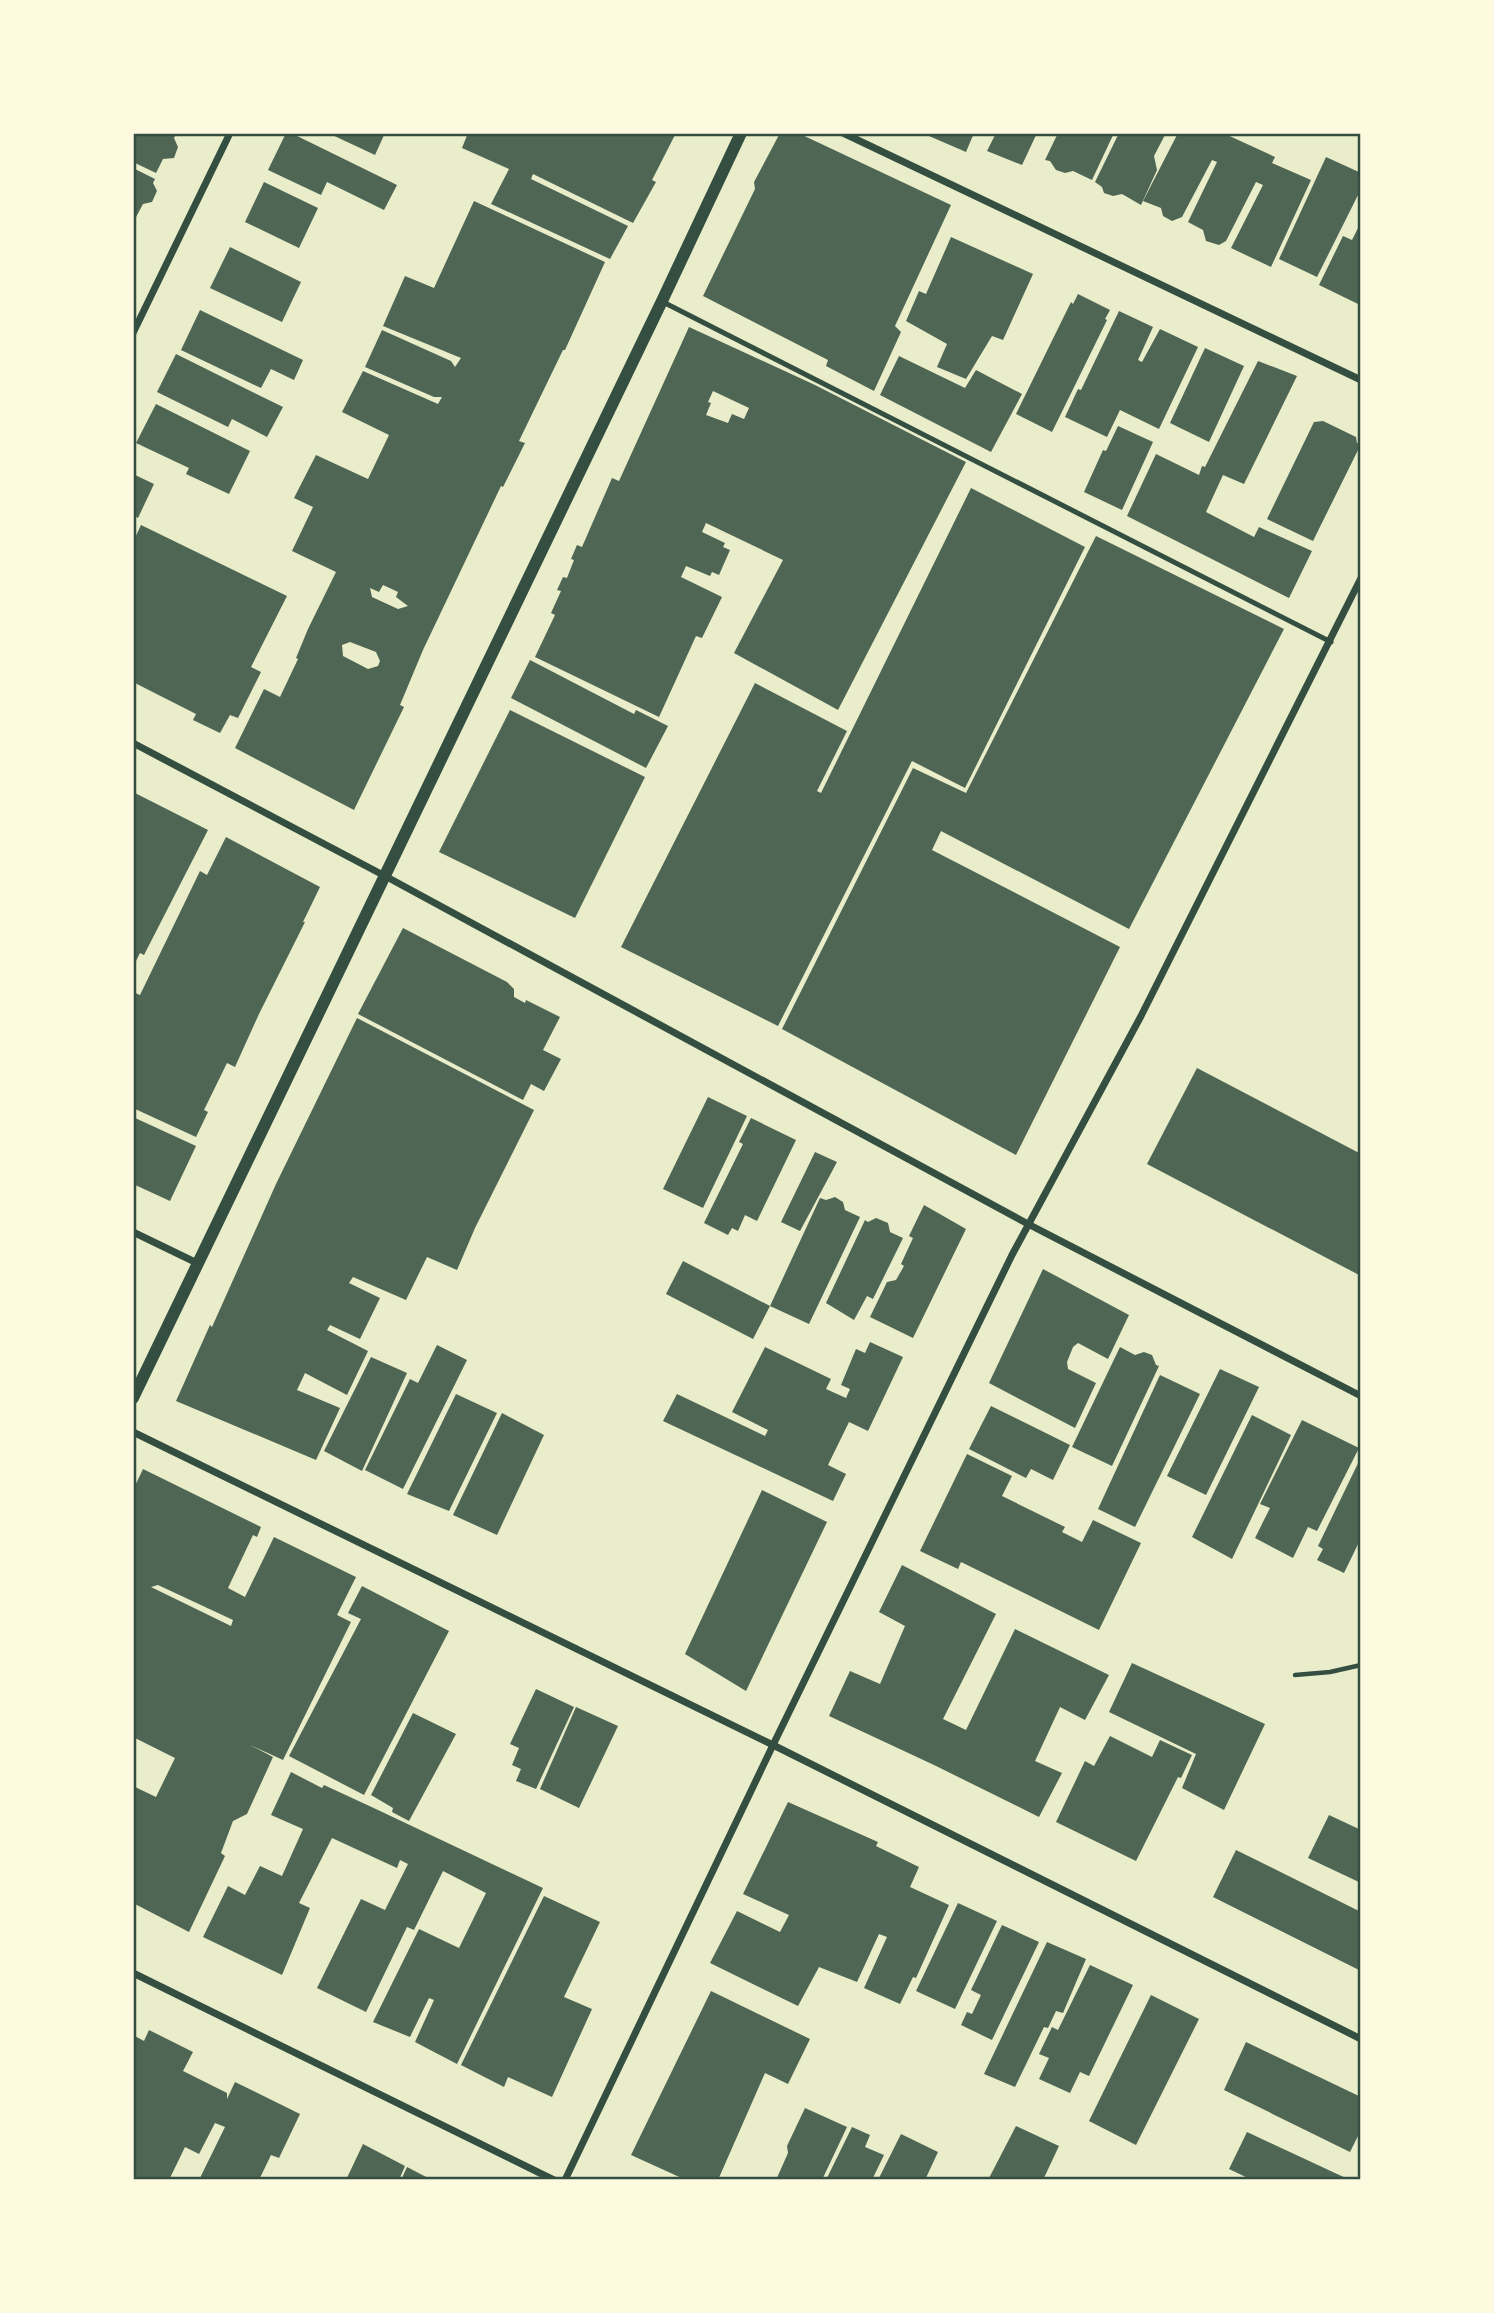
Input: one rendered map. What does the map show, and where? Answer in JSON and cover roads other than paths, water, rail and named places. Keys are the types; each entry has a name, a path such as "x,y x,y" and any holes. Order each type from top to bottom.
{"street":[{"path":"133,333 230,133"},
{"path":"133,1398 741,133"},
{"path":"843,133 1361,380"},
{"path":"565,2180 773,1745 1028,1224 1141,1016 1361,578"},
{"path":"133,743 385,876 1028,1224 1361,1396"},
{"path":"133,1232 197,1263"},
{"path":"133,1432 773,1745 1361,2039"},
{"path":"133,1973 554,2180"}],"lane":[{"path":"662,301 1331,642"}]}
